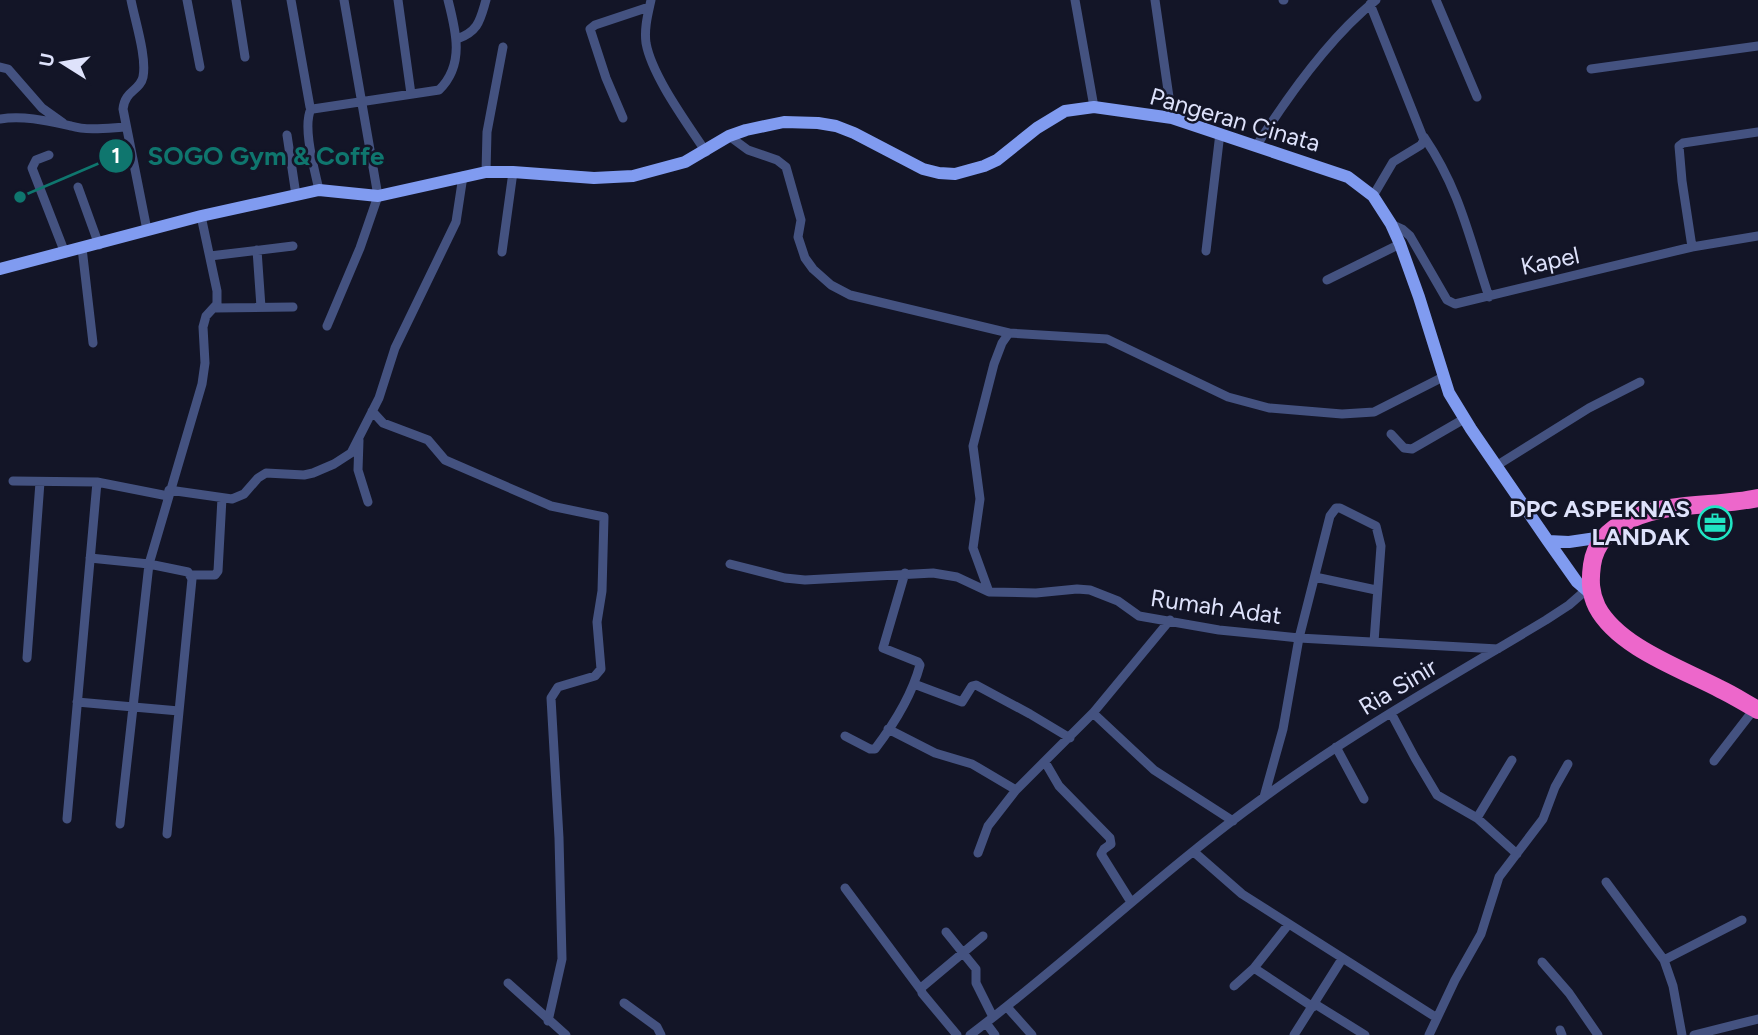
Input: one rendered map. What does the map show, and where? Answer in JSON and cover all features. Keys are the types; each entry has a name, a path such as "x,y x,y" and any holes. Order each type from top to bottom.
{"highway":[{"path":"1757,709 1632,642 1605,619 1588,592 1593,560 1603,537 1624,523 1649,512 1758,498"}],"street":[{"path":"131,0 144,70 141,83 125,99 123,109 146,230"},
{"path":"187,0 200,68"},
{"path":"236,0 245,57"},
{"path":"291,0 311,109 308,123 319,190"},
{"path":"327,326 360,248 378,196 344,0"},
{"path":"398,0 411,94"},
{"path":"311,109 439,90 445,85 457,57 457,38 448,0"},
{"path":"457,38 468,35 477,26 485,0"},
{"path":"1075,0 1094,107"},
{"path":"1154,0 1172,118"},
{"path":"1436,0 1477,97"},
{"path":"1257,145 1296,87 1351,22 1373,2 1423,135 1452,183 1489,297"},
{"path":"624,118 606,78 590,29 650,4"},
{"path":"650,4 645,28 650,57 706,152"},
{"path":"1591,69 1758,46"},
{"path":"486,172 486,132 503,47"},
{"path":"0,67 8,69 42,107 65,124"},
{"name":"Pangeran Cinata","path":"0,270 201,216 319,190 378,196 486,172 594,178 633,176 685,162 729,136 759,126 784,122 818,123 854,133 923,169 955,174 977,169 997,160 1037,128 1065,111 1094,107 1172,118 1348,177 1374,195 1400,244 1443,377 1464,419 1548,541 1588,592"},
{"path":"0,119 19,117 102,129 126,127"},
{"path":"1692,247 1683,194 1679,146 1683,143 1758,132"},
{"path":"1206,251 1220,133"},
{"path":"287,135 296,195"},
{"path":"1374,195 1393,162 1421,145 1424,141 1423,135"},
{"path":"729,136 748,150 776,160 786,167 801,220 799,242 808,264 831,285 849,295 1009,333 1107,339 1228,397 1261,407 1342,414 1374,412 1443,377"},
{"path":"49,155 36,160 32,168 65,253"},
{"path":"502,252 513,172"},
{"path":"13,481 97,482 232,499 244,495 258,478 266,473 304,475 346,457 360,438 379,398 395,348 456,222 463,176"},
{"path":"79,187 99,245"},
{"path":"120,824 149,564 202,384 205,363 203,327 206,317 215,308 217,291 201,216"},
{"name":"Kapel","path":"1391,224 1410,236 1451,303 1489,297 1519,287 1692,247 1758,236"},
{"path":"1328,280 1400,244"},
{"path":"210,256 293,246"},
{"path":"82,248 93,343"},
{"path":"257,250 261,307"},
{"path":"215,308 293,307"},
{"path":"989,592 973,548 980,499 973,446 994,364 1004,338 1009,333"},
{"path":"1496,466 1589,408 1640,382"},
{"path":"372,411 383,423 428,440 445,460 542,503 569,511 602,516 605,521 602,590 597,622 601,669 595,676 558,687 551,698 558,811 562,959 548,1021"},
{"path":"1391,434 1404,448 1412,449 1464,419"},
{"path":"360,438 358,470 368,502"},
{"path":"27,658 40,482"},
{"path":"66,818 97,482"},
{"path":"90,558 149,564 188,572 191,575 215,575 218,571 222,498"},
{"path":"1264,797 1283,729 1299,638 1334,509 1340,508 1376,526 1380,533 1374,642"},
{"path":"1548,541 1569,542 1603,537"},
{"name":"Rumah Adat","path":"730,564 785,578 805,580 905,573 949,576 989,592 1090,590 1118,601 1139,616 1219,630 1299,638 1498,649"},
{"path":"845,736 873,750 914,684 920,665 918,662 883,648 905,573"},
{"path":"167,834 191,575"},
{"path":"1315,577 1376,590"},
{"name":"Ria Sinir","path":"970,1035 1264,797 1336,747 1588,592"},
{"path":"978,853 988,826 1016,790 1093,713 1170,620"},
{"path":"914,684 960,702 964,702 972,686 976,685 1030,713 1070,738"},
{"path":"77,702 179,711"},
{"path":"1714,761 1757,709"},
{"path":"1093,713 1154,770 1233,821"},
{"path":"1391,713 1432,788 1443,799 1477,818 1517,854"},
{"path":"888,729 936,753 972,764 1016,790"},
{"path":"1336,747 1364,799"},
{"path":"1477,818 1512,760"},
{"path":"1045,762 1059,786 1110,838 1111,844 1101,855 1131,902"},
{"path":"1429,1035 1482,934 1499,877 1543,820 1552,792 1568,764"},
{"path":"1194,852 1242,894 1437,1018"},
{"path":"1606,882 1664,960 1673,986 1682,1035"},
{"path":"845,888 957,1035"},
{"path":"1664,960 1742,920"},
{"path":"1234,986 1254,968 1288,925"},
{"path":"946,932 976,968 976,984 995,1035"},
{"path":"921,990 983,936"},
{"path":"1294,1035 1342,959"},
{"path":"1542,962 1569,993 1598,1035"},
{"path":"1254,968 1365,1035"},
{"path":"508,983 566,1035"},
{"path":"624,1003 657,1027 661,1035"},
{"path":"1007,1007 1031,1035"},
{"path":"1694,1035 1758,1019"}],"place":[{"name":"SOGO Gym & Coffe","path":"20,197"},
{"name":"DPC ASPEKNAS LANDAK","path":"1715,523"}]}
